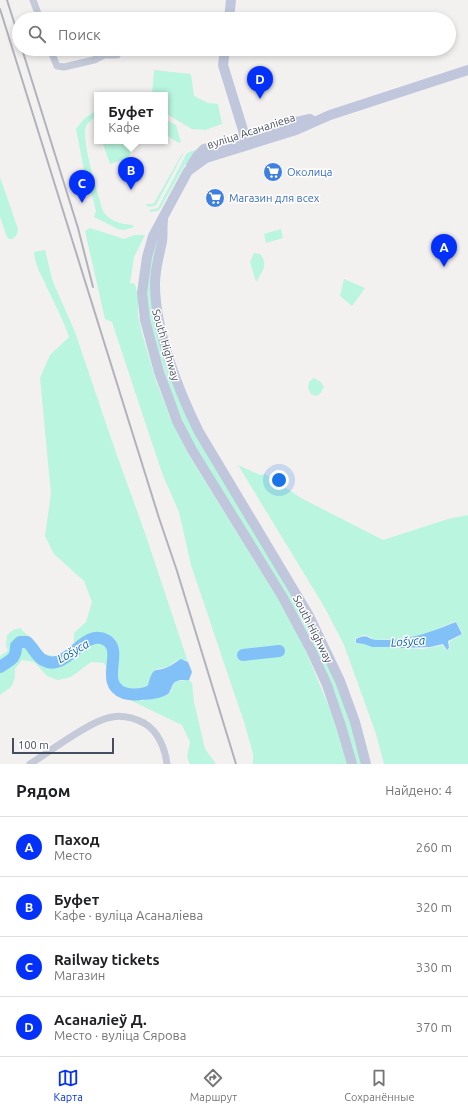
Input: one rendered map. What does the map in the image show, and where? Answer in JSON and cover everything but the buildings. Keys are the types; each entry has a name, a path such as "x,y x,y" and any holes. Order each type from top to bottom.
{"main road":[{"path":"230,12 231,0"},
{"path":"224,56 223,65 246,141"},
{"name":"вуліца Асаналіева","path":"162,220 188,171 198,155 204,149 246,141 296,122 330,115 468,70"},
{"name":"South Highway","path":"162,220 153,236 146,257 142,293 144,320 159,372 177,421 192,450 282,596 311,650 327,685 352,764"},
{"name":"South Highway","path":"162,220 162,240 156,265 154,283 156,304 164,340 188,410 199,432 308,614 340,681 355,722 366,764"}],"street":[{"path":"33,0 37,12"},
{"path":"53,56 57,66 64,67 94,60 102,56"},
{"path":"30,764 92,724 111,717 126,717 140,721 149,726 158,736 164,748 167,764"}],"green space":[{"path":"154,70 191,74 194,96 208,103 218,104 222,124 205,130 192,129 168,115 168,92 152,92"},
{"path":"94,112 94,118 88,123 85,134 94,181 103,211 112,220 133,225 134,227 124,230 118,229 94,217 96,211 89,183 86,180 76,129 85,118"},
{"path":"168,121 176,125 181,143 168,136"},
{"path":"103,144 129,144 131,154 126,159 110,164"},
{"path":"196,151 183,168 160,209 150,212 150,210 158,208 187,153"},
{"path":"182,154 156,205 148,207 146,204 154,203"},
{"path":"0,177 18,229 17,234 13,239 9,239 7,237 0,217"},
{"path":"90,228 124,239 135,235 145,235 134,257 130,283 135,284 138,297 138,315 156,381 170,417 187,452 278,599 302,642 334,719 347,764 253,764 253,754 245,725 191,565 179,512 162,473 112,322 105,319 85,231"},
{"path":"281,229 283,238 266,243 264,234"},
{"path":"156,240 159,241 153,262 169,373 183,409 213,465 294,597 323,651 343,701 362,764 357,764 333,692 303,624 192,441 174,401 150,326 147,307 147,283 150,262"},
{"path":"45,250 53,282 75,332 188,662 187,660 176,661 168,667 156,669 148,685 138,694 137,697 141,701 167,695 171,691 173,684 177,681 189,680 192,683 194,702 205,749 216,764 190,764 187,757 190,742 182,725 132,701 118,687 104,663 91,662 71,677 58,680 47,676 34,662 22,660 15,669 15,678 11,687 0,695 0,656 8,651 6,646 7,635 13,630 20,628 36,643 44,654 64,658 74,649 74,633 86,622 92,602 84,581 54,554 45,536 51,494 40,378 50,355 69,337 35,260 34,252"},
{"path":"254,253 260,254 264,262 264,268 256,282 250,262"},
{"path":"344,279 365,288 352,306 340,296"},
{"path":"314,378 321,382 324,387 320,394 316,396 311,394 308,388 309,382"},
{"path":"238,465 260,475 265,474 301,498 383,540 448,519 468,515 468,764 384,764 376,734 344,645 325,608","holes":["456,621 463,634 449,642 450,649 446,650 443,645 423,649 372,647 364,644 356,644 355,639 363,635 369,636 374,640 400,639 427,634"]}],"water":[{"path":"456,622 462,634 448,641 449,648 447,650 443,644 430,647 401,648 372,647 356,643 356,639 363,636 376,640 396,640 408,638"},
{"path":"181,659 188,662 192,672 189,680 180,680 175,682 168,694 162,697 148,700 138,698 141,690 148,685 154,671 170,666"}],"waterway":[{"name":"Lošyca","path":"0,667 14,657 16,646 20,642 27,642 36,654 43,660 52,663 60,661 82,644 98,638 106,640 111,645 113,652 112,675 113,682 117,688 124,693 132,694 154,690"},
{"name":"Lošyca","path":"243,655 279,651"}],"railway":[{"path":"7,0 12,16"},
{"path":"0,9 12,47"},
{"path":"15,56 159,518 177,571 236,764"},
{"path":"24,56 78,228 93,287"}],"place":[{"name":"Асаналіеў Д.","path":"260,99"},
{"name":"Околица","path":"273,172"},
{"name":"Буфет","path":"131,190"},
{"name":"Магазин для всех","path":"215,198"},
{"name":"Railway tickets","path":"82,203"},
{"name":"Паход","path":"444,267"}]}
